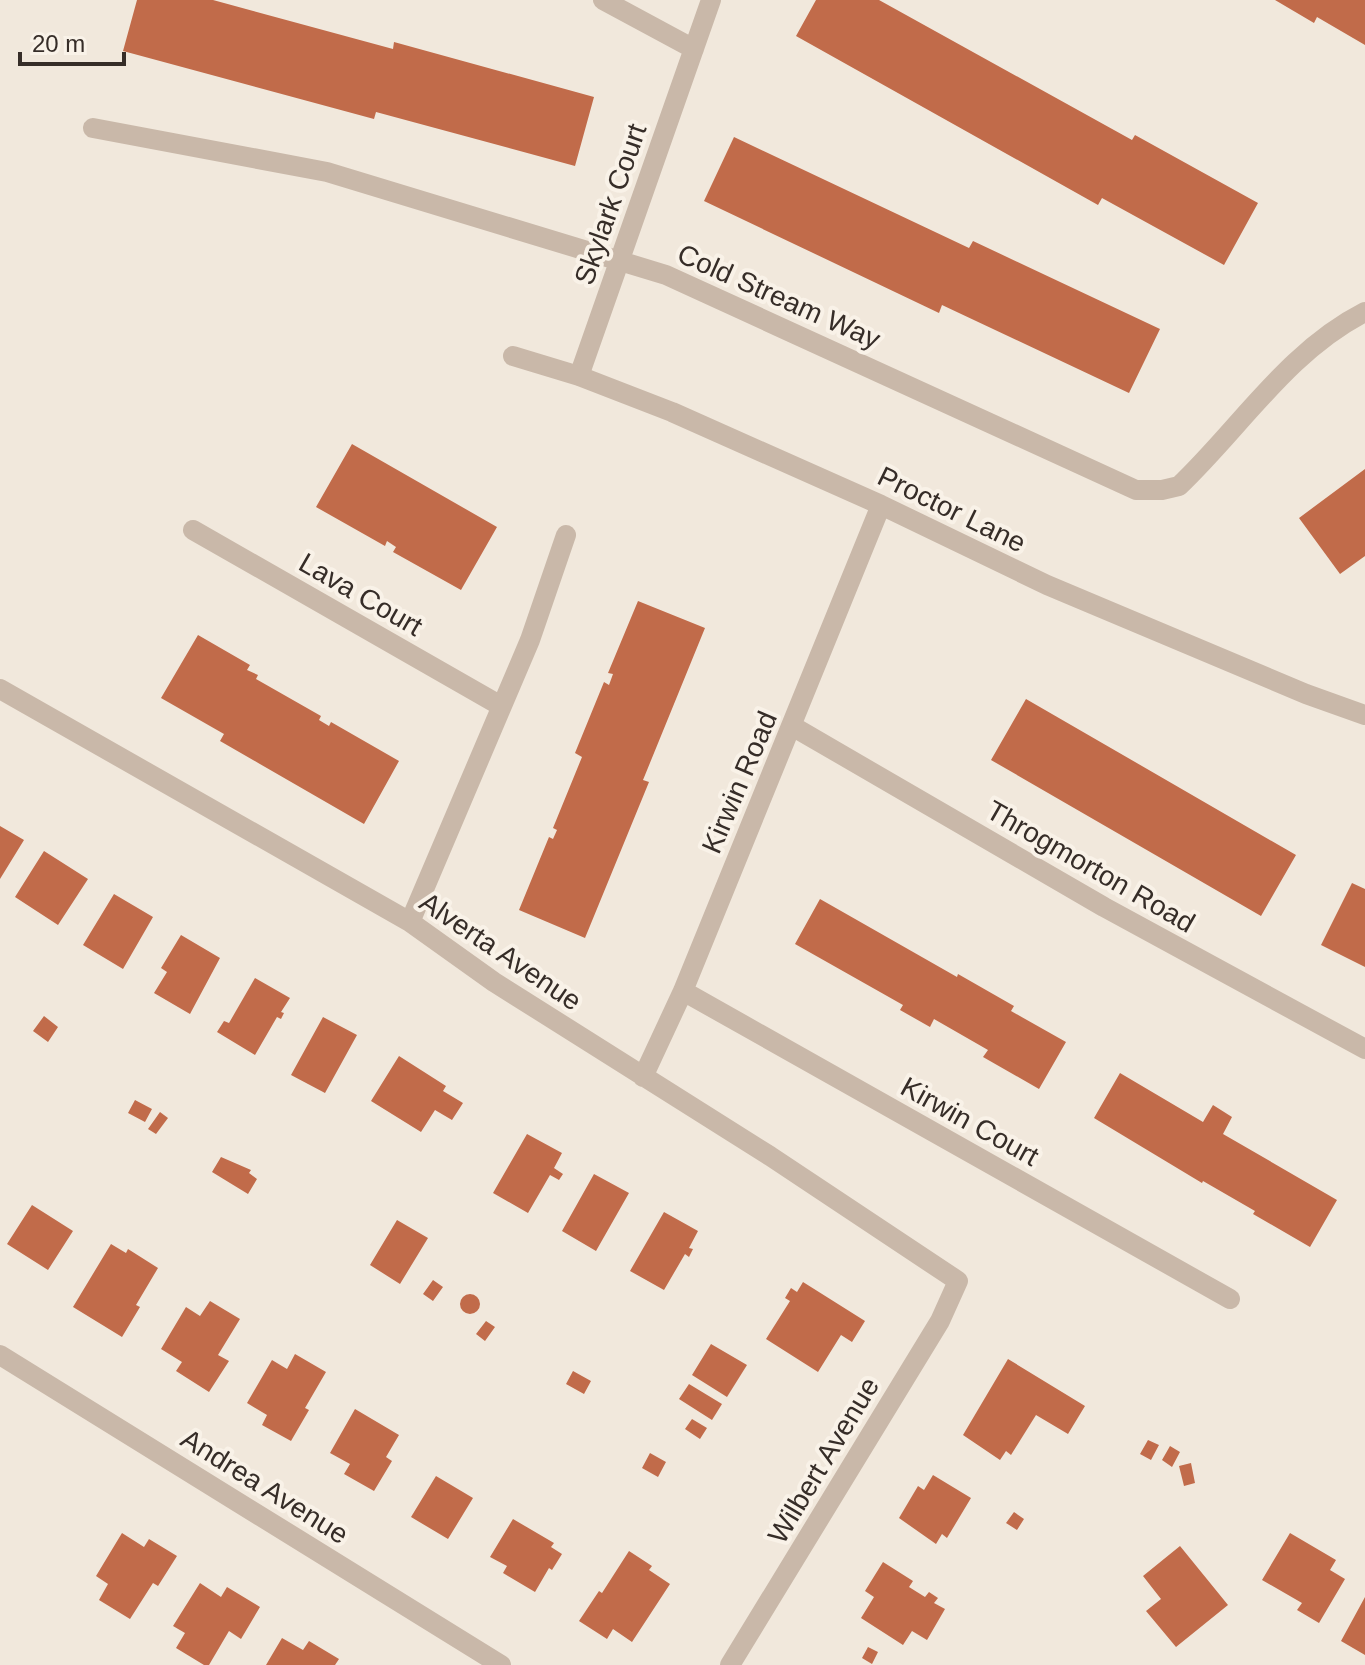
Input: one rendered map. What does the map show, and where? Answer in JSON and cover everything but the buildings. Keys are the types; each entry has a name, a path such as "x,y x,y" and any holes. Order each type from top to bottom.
{"street":[{"path":"603,0 694,49"},
{"name":"Skylark Court","path":"579,376 711,0"},
{"name":"Cold Stream Way","path":"93,128 327,172 620,259 666,275 1136,490 1162,490 1179,486 1292,365 1348,321 1365,312"},
{"name":"Proctor Lane","path":"513,356 579,376 672,412 881,505 1047,585 1306,694 1365,715"},
{"name":"Kirwin Road","path":"643,1077 683,991 881,505"},
{"name":"Lava Court","path":"193,530 501,706"},
{"path":"410,922 530,640 566,535"},
{"name":"Alverta Avenue","path":"0,689 410,922 494,982 770,1156 958,1281"},
{"name":"Throgmorton Road","path":"792,726 1104,907 1365,1049"},
{"name":"Kirwin Court","path":"683,991 1230,1299"},
{"name":"Wilbert Avenue","path":"730,1665 940,1321 958,1281"},
{"name":"Andrea Avenue","path":"0,1355 501,1665"}]}
